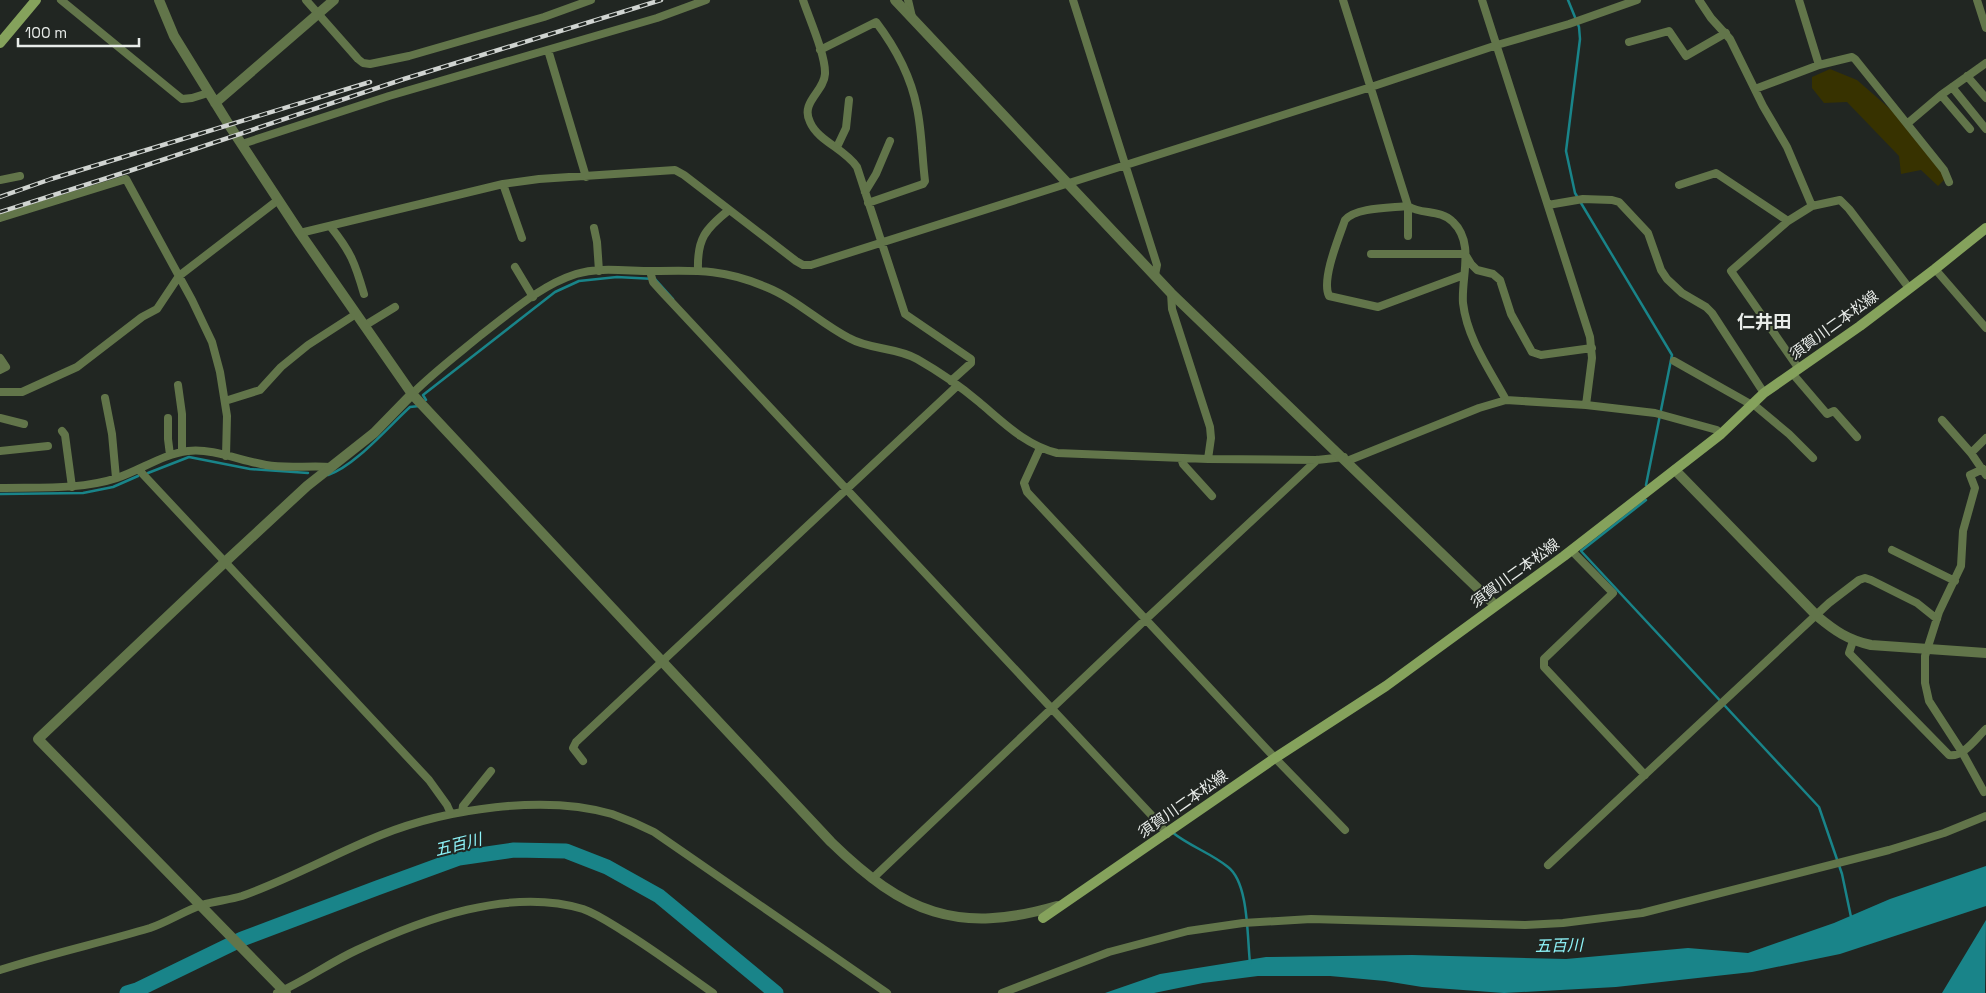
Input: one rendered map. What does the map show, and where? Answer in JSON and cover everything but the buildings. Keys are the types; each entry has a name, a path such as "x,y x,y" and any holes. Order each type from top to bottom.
{"main road":[{"path":"0,43 36,0"},
{"name":"須賀川二本松線","path":"1043,918 1057,906 1167,834 1275,758 1386,686 1675,470 1721,434 1764,393 1935,269 1986,228"}],"street":[{"path":"61,0 182,99 186,100 208,93"},
{"path":"159,0 174,36 208,93 300,233 412,394 832,842 872,879 908,902 940,913 958,917 1002,918 1020,916 1057,906"},
{"path":"306,0 358,59 370,64 409,56 544,17 591,0"},
{"path":"216,103 334,0"},
{"path":"242,144 389,96 657,18 706,0"},
{"path":"583,761 573,748 576,742 847,488 954,383 971,362 971,358 905,314 857,167 848,156 813,128 807,116 808,107 825,75 820,50 803,0"},
{"path":"895,0 1171,293 1496,605"},
{"path":"908,0 913,19"},
{"path":"1073,0 1157,265 1155,275"},
{"path":"1343,0 1408,206 1408,236"},
{"path":"1482,0 1588,330 1592,358 1586,405"},
{"path":"300,233 502,184 539,179 675,170 803,265 811,265 1371,87 1496,45 1569,24 1637,0"},
{"path":"1699,0 1711,18 1726,33 1787,147 1812,206"},
{"path":"1799,0 1819,65"},
{"path":"1977,0 1986,28"},
{"path":"820,50 876,22 901,62 914,97 925,181 923,184 868,203"},
{"path":"1629,42 1669,31 1686,56 1726,33"},
{"path":"548,50 586,177"},
{"path":"1755,89 1819,65 1852,57 1908,123 1944,170 1949,182"},
{"path":"1908,123 1941,95 1967,76 1984,67"},
{"path":"1967,76 1986,98"},
{"path":"1952,88 1986,129"},
{"path":"1941,95 1970,129"},
{"path":"837,147 846,128 849,100"},
{"path":"864,192 876,174 890,141"},
{"path":"1679,185 1716,173 1788,222"},
{"path":"0,180 20,176"},
{"path":"0,218 126,178 204,322 212,342 220,372 227,416 226,456"},
{"path":"502,184 522,238"},
{"path":"1548,205 1583,199 1619,202 1648,232 1667,279 1682,294 1706,307 1712,313 1764,393"},
{"path":"0,392 22,392 77,367 142,317 157,309 179,276 278,200"},
{"path":"1857,437 1834,411 1827,414 1795,371 1731,271 1788,222 1812,206 1840,200 1849,209 1909,288"},
{"path":"1464,275 1378,306 1328,296 1329,271 1346,218 1366,210 1408,206 1449,218 1462,235 1465,254 1463,301 1466,320 1473,338 1506,400"},
{"path":"698,270 699,247 706,230 728,210"},
{"path":"330,226 354,261 364,294"},
{"path":"594,228 599,271"},
{"path":"1371,254 1465,254"},
{"path":"1465,254 1477,270 1493,274 1500,280 1511,314 1532,352 1541,355 1592,348"},
{"path":"516,266 534,296"},
{"path":"1935,269 1986,328"},
{"path":"713,993 600,916 583,909 531,902 504,902 430,920 404,929 357,950 282,991 38,738 225,562 331,467 374,433 431,376 534,296 552,284 576,274 599,271 650,272 698,270 720,272 768,288 781,294 849,339 911,356 954,383 1016,433 1040,448 1056,453 1208,459 1345,459 1479,408 1506,400 1586,405 1655,413 1718,430 1721,434"},
{"path":"650,272 653,282 847,488 1167,834"},
{"path":"1171,293 1172,309 1210,427 1211,438 1208,459"},
{"path":"364,326 396,307"},
{"path":"225,401 260,390 281,367 308,345 356,314"},
{"path":"0,358 6,367 0,370"},
{"path":"1674,362 1752,404 1789,434 1813,458"},
{"path":"178,385 182,414 182,452"},
{"path":"105,398 112,434 116,478"},
{"path":"0,418 24,424"},
{"path":"168,418 170,455"},
{"path":"1942,420 1985,472 1970,475 1974,488 1963,530 1961,566 1937,619 1927,649 1925,656 1925,692 1984,792"},
{"path":"62,431 65,435 72,486"},
{"path":"1971,453 1986,438"},
{"path":"0,451 48,446"},
{"path":"1040,448 1024,483 1027,492 1145,620 1345,830"},
{"path":"0,488 92,485 139,470 170,455 196,451 291,468 331,467"},
{"path":"1181,458 1183,464 1212,496"},
{"path":"872,879 1317,460"},
{"path":"139,470 429,780 447,804 451,814"},
{"path":"1675,470 1816,616 1834,630 1853,641 1891,647 1985,652"},
{"path":"1570,550 1613,593 1544,659 1544,667 1645,775"},
{"path":"1892,550 1955,581"},
{"path":"1548,865 1829,603 1859,580 1865,578 1918,603 1937,619"},
{"path":"1853,641 1849,653 1947,754 1953,756 1962,752 1986,729"},
{"path":"462,812 463,806 491,771"},
{"path":"0,970 152,927 241,896 382,835 451,814 521,806 559,806 592,810 631,821 674,845 887,993"},
{"path":"1002,993 1109,952 1188,931 1243,924 1311,919 1525,925 1582,922 1642,913 1889,850 1944,833 1986,816"}],"shaded area":[{"path":"1830,69 1857,80 1897,115 1946,178 1938,186 1921,170 1901,174 1899,156 1847,102 1824,103 1812,88 1812,77"}],"water":[{"path":"1986,866 1986,906 1840,954 1752,972 1616,987 1504,993 1422,987 1385,981 1330,976 1258,976 1203,983 1154,993 1105,993 1160,974 1266,957 1412,955 1566,959 1688,948 1748,953 1834,923 1890,899"},
{"path":"1986,920 1985,993 1942,993"}],"waterway":[{"path":"1568,0 1579,27 1580,39 1566,151 1575,193 1672,355 1646,485"},
{"path":"426,400 423,395 555,292 579,281 617,277 655,279 673,299"},
{"path":"328,475 360,455 410,407 419,406"},
{"path":"148,473 189,457 250,469 308,473"},
{"path":"0,494 83,493 113,487 138,476"},
{"path":"1646,500 1581,551 1819,807 1842,874 1851,917"},
{"path":"1172,832 1221,862 1235,875 1240,885 1246,911 1250,963"},
{"name":"五百川","path":"127,993 137,990 242,939 377,888 459,858 514,850 566,851 607,867 659,896 776,993"}],"railway":[{"path":"0,212 404,79 661,0"},
{"path":"0,197 51,179 370,82"}],"district":[{"name":"仁井田","path":"1764,322"}]}
